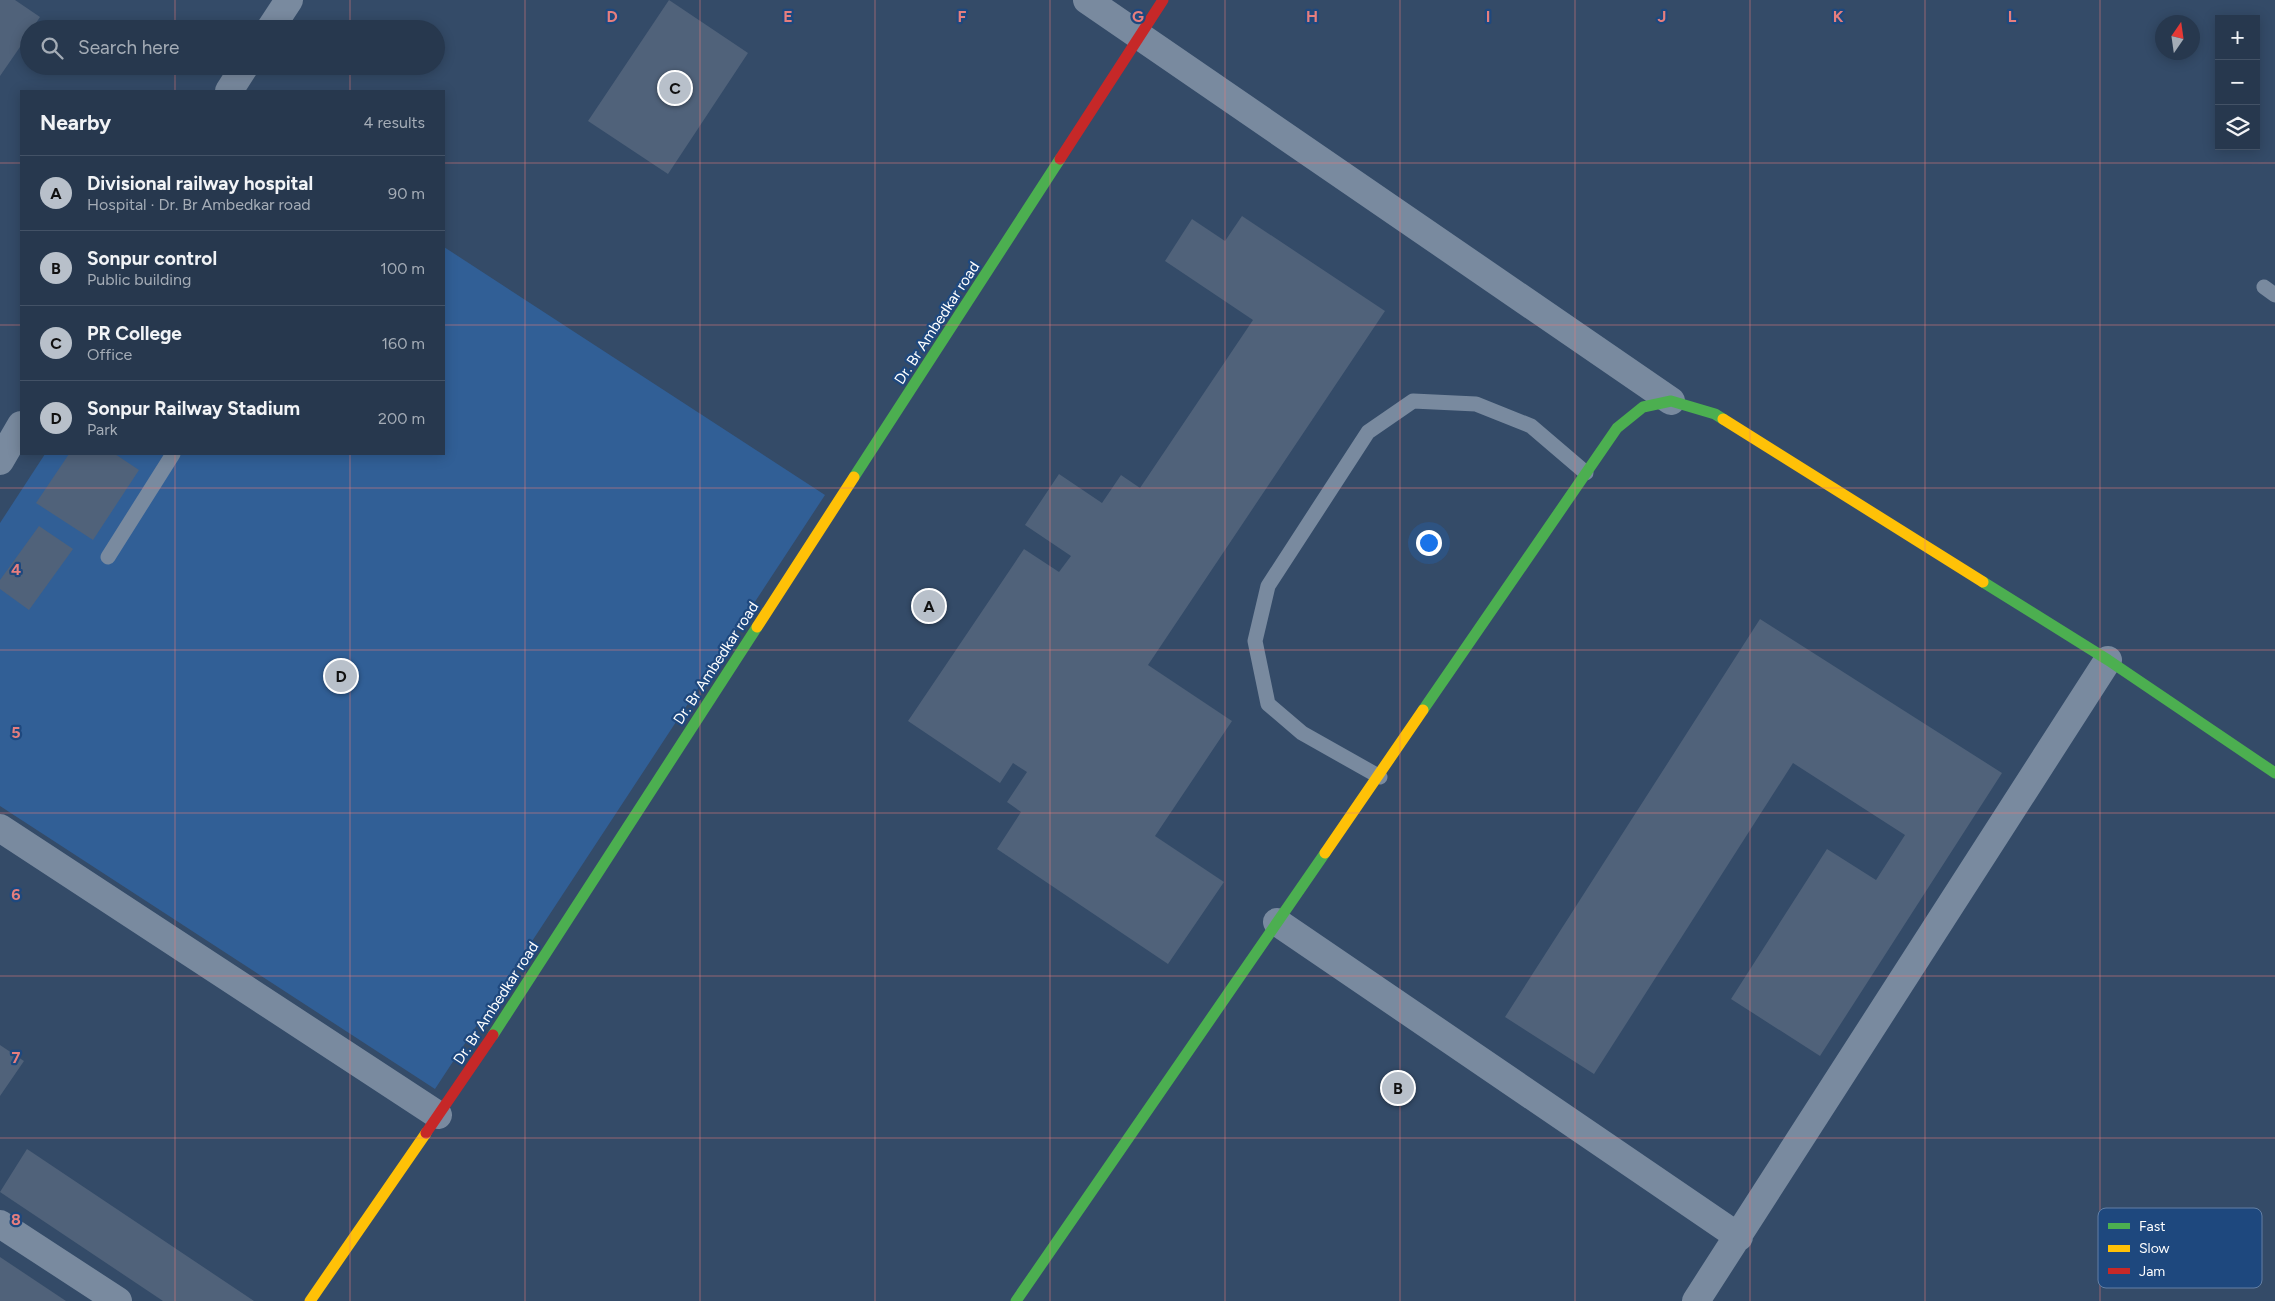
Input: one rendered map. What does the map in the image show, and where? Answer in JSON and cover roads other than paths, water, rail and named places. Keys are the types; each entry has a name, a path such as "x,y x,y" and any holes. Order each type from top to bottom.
{"street":[{"path":"276,20 288,0"},
{"path":"1087,0 1671,400 1715,414 2108,660 2275,773"},
{"name":"Dr. Br Ambedkar road","path":"310,1301 478,1058 1141,37 1163,0"},
{"path":"230,90 239,75"},
{"path":"1016,1301 1277,922 1380,777 1617,428 1643,408 1671,400"},
{"path":"0,461 20,427"},
{"path":"1696,1301 1739,1237 2108,660"},
{"path":"0,828 438,1115"},
{"path":"1277,922 1739,1237"},
{"path":"0,1224 118,1301"}],"lane":[{"path":"1380,777 1302,733 1268,704 1255,641 1268,586 1368,432 1413,401 1476,404 1531,426 1586,474"},
{"path":"108,557 172,455"}],"place":[{"name":"PR College","path":"675,88"},
{"name":"Divisional railway hospital","path":"929,606"},
{"name":"Sonpur Railway Stadium","path":"341,676"},
{"name":"Sonpur control","path":"1398,1088"}]}
